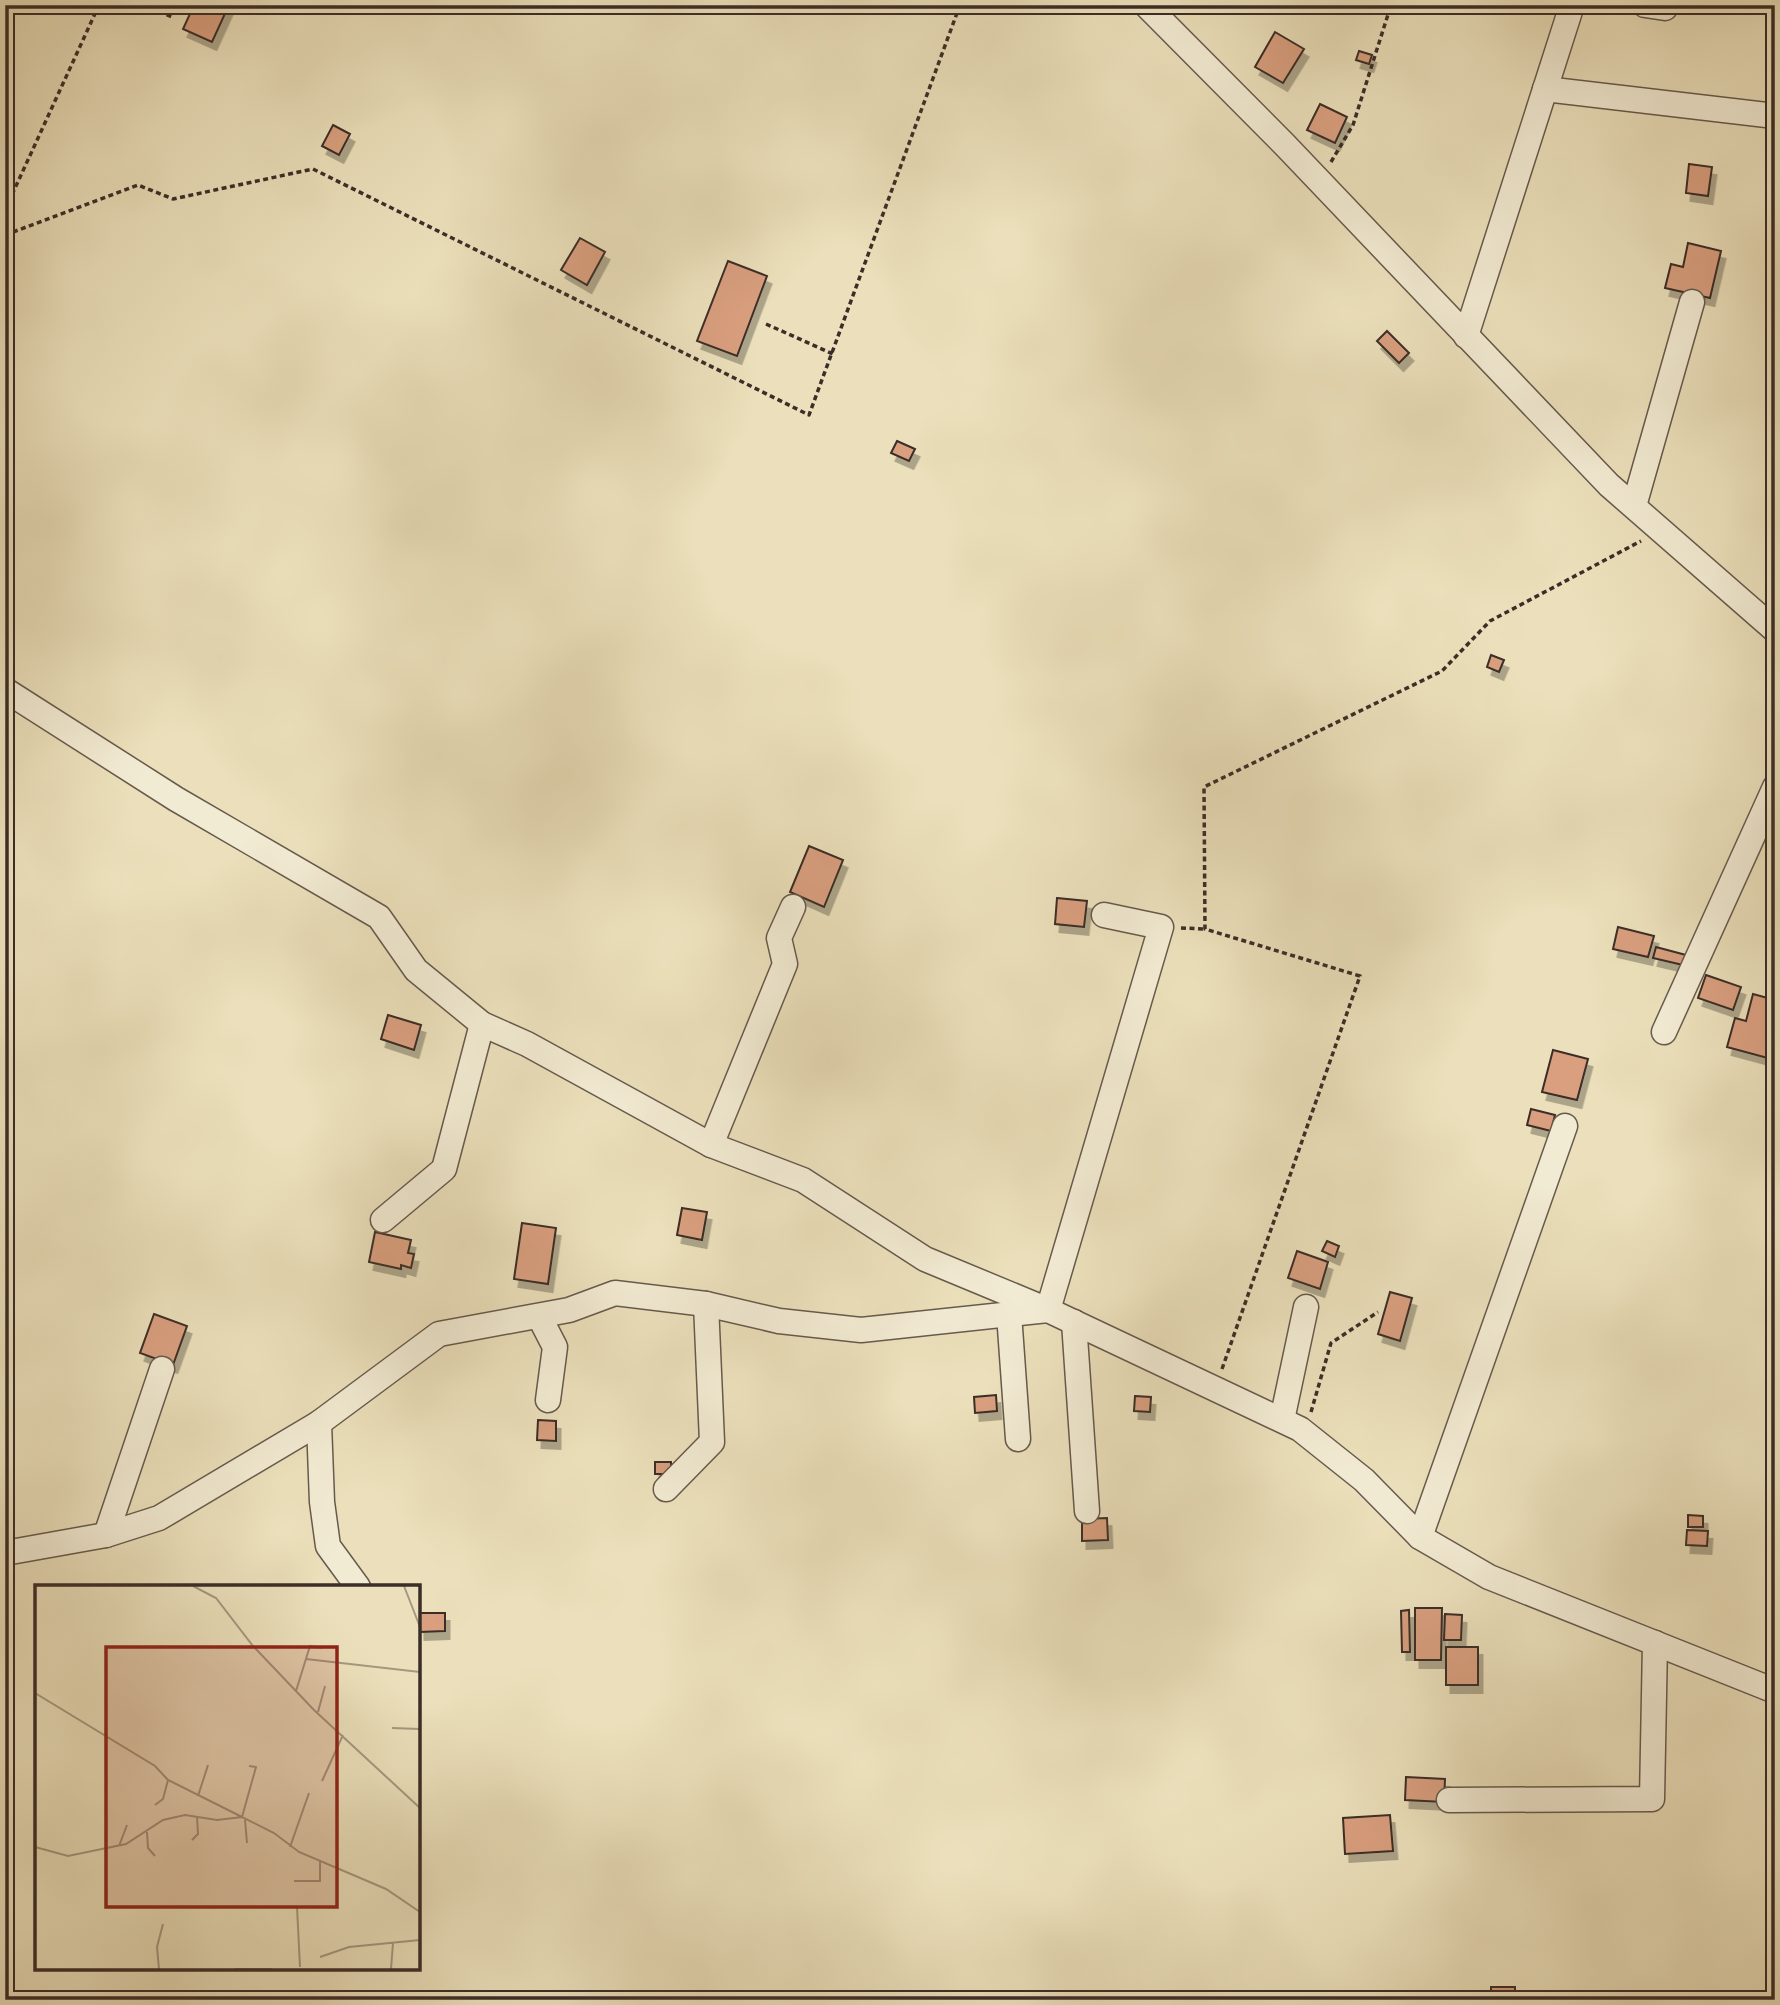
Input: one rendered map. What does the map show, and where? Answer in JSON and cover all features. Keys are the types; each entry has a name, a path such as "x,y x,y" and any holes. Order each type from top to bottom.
{"street":[{"path":"1146,5 1319,181 1609,485 1775,630"},
{"path":"1466,335 1572,5"},
{"path":"1545,89 1775,116"},
{"path":"1634,506 1692,302"},
{"path":"5,690 176,799 379,917 416,970 482,1024 527,1044 711,1145 803,1180 925,1259 1048,1310 1282,1420 1305,1433 1364,1480 1420,1537 1489,1577 1775,1692"},
{"path":"1664,1032 1775,787"},
{"path":"711,1145 785,964 779,938 793,907"},
{"path":"1048,1310 1161,927 1104,915"},
{"path":"383,1220 444,1169 482,1024"},
{"path":"1420,1537 1565,1126"},
{"path":"5,1553 106,1535 159,1518 319,1423 439,1334 569,1310 615,1293 706,1304 779,1321 861,1330 1048,1310"},
{"path":"666,1489 712,1442 706,1304"},
{"path":"1282,1420 1306,1307"},
{"path":"1009,1314 1018,1439"},
{"path":"539,1316 555,1347 548,1400"},
{"path":"1074,1322 1087,1511"},
{"path":"106,1535 162,1369"},
{"path":"319,1423 328,1546 357,1585"},
{"path":"1449,1800 1652,1800 1655,1643"}],"path":[{"path":"5,210 99,5"},
{"path":"143,5 172,17"},
{"path":"5,235 138,185 173,199 313,169 809,415 960,5"},
{"path":"1319,181 1353,125 1391,5"},
{"path":"766,324 833,354"},
{"path":"1215,1389 1360,976 1205,929 1204,788 1442,671 1490,621 1661,530"},
{"path":"1305,1433 1331,1343 1378,1312"}],"building":[{"path":"194,5 228,7 212,42 183,29"},
{"path":"1275,32 1304,49 1283,83 1255,67"},
{"path":"1359,51 1372,55 1369,64 1356,60"},
{"path":"1320,104 1347,117 1335,143 1307,130"},
{"path":"333,125 350,134 339,155 322,146"},
{"path":"1689,164 1712,167 1708,196 1686,193"},
{"path":"580,238 605,252 587,285 561,270"},
{"path":"1688,243 1721,251 1710,298 1665,288 1671,264 1683,267"},
{"path":"728,261 767,276 737,356 697,341"},
{"path":"1387,331 1409,353 1399,363 1377,341"},
{"path":"897,441 915,449 909,461 891,453"},
{"path":"1491,655 1504,660 1499,672 1487,667"},
{"path":"809,846 843,860 824,907 790,892"},
{"path":"1057,898 1087,901 1084,927 1055,924"},
{"path":"1618,927 1654,936 1648,957 1613,949"},
{"path":"1656,947 1686,955 1683,965 1653,958"},
{"path":"1706,975 1741,987 1733,1010 1698,998"},
{"path":"1753,994 1775,1000 1775,1060 1727,1047 1735,1018 1746,1021"},
{"path":"388,1015 421,1025 414,1050 381,1039"},
{"path":"1553,1050 1588,1059 1577,1100 1542,1092"},
{"path":"1531,1109 1555,1115 1551,1131 1527,1125"},
{"path":"682,1208 707,1212 702,1240 677,1235"},
{"path":"522,1223 556,1228 548,1284 514,1279"},
{"path":"375,1232 411,1240 408,1253 414,1254 411,1268 401,1265 401,1269 369,1262"},
{"path":"1327,1241 1339,1246 1335,1257 1322,1251"},
{"path":"1297,1251 1328,1262 1320,1289 1288,1278"},
{"path":"1390,1292 1412,1298 1400,1341 1378,1334"},
{"path":"154,1314 187,1326 173,1365 140,1353"},
{"path":"996,1395 997,1411 975,1413 974,1397"},
{"path":"1135,1396 1151,1397 1150,1412 1134,1411"},
{"path":"538,1420 556,1421 556,1441 537,1440"},
{"path":"655,1462 671,1462 671,1474 655,1474"},
{"path":"1688,1515 1703,1516 1703,1527 1688,1527"},
{"path":"1107,1518 1108,1540 1082,1541 1082,1519"},
{"path":"1687,1530 1708,1531 1707,1546 1686,1545"},
{"path":"1415,1608 1442,1608 1441,1660 1415,1660"},
{"path":"1409,1610 1410,1652 1402,1652 1401,1611"},
{"path":"420,1613 445,1613 445,1631 420,1632"},
{"path":"1445,1614 1462,1615 1461,1640 1444,1640"},
{"path":"1446,1647 1478,1647 1478,1685 1446,1685"},
{"path":"1406,1777 1445,1779 1444,1802 1405,1800"},
{"path":"1390,1815 1393,1851 1345,1854 1343,1818"},
{"path":"1491,1987 1515,1987 1515,2000 1491,2000"}]}
